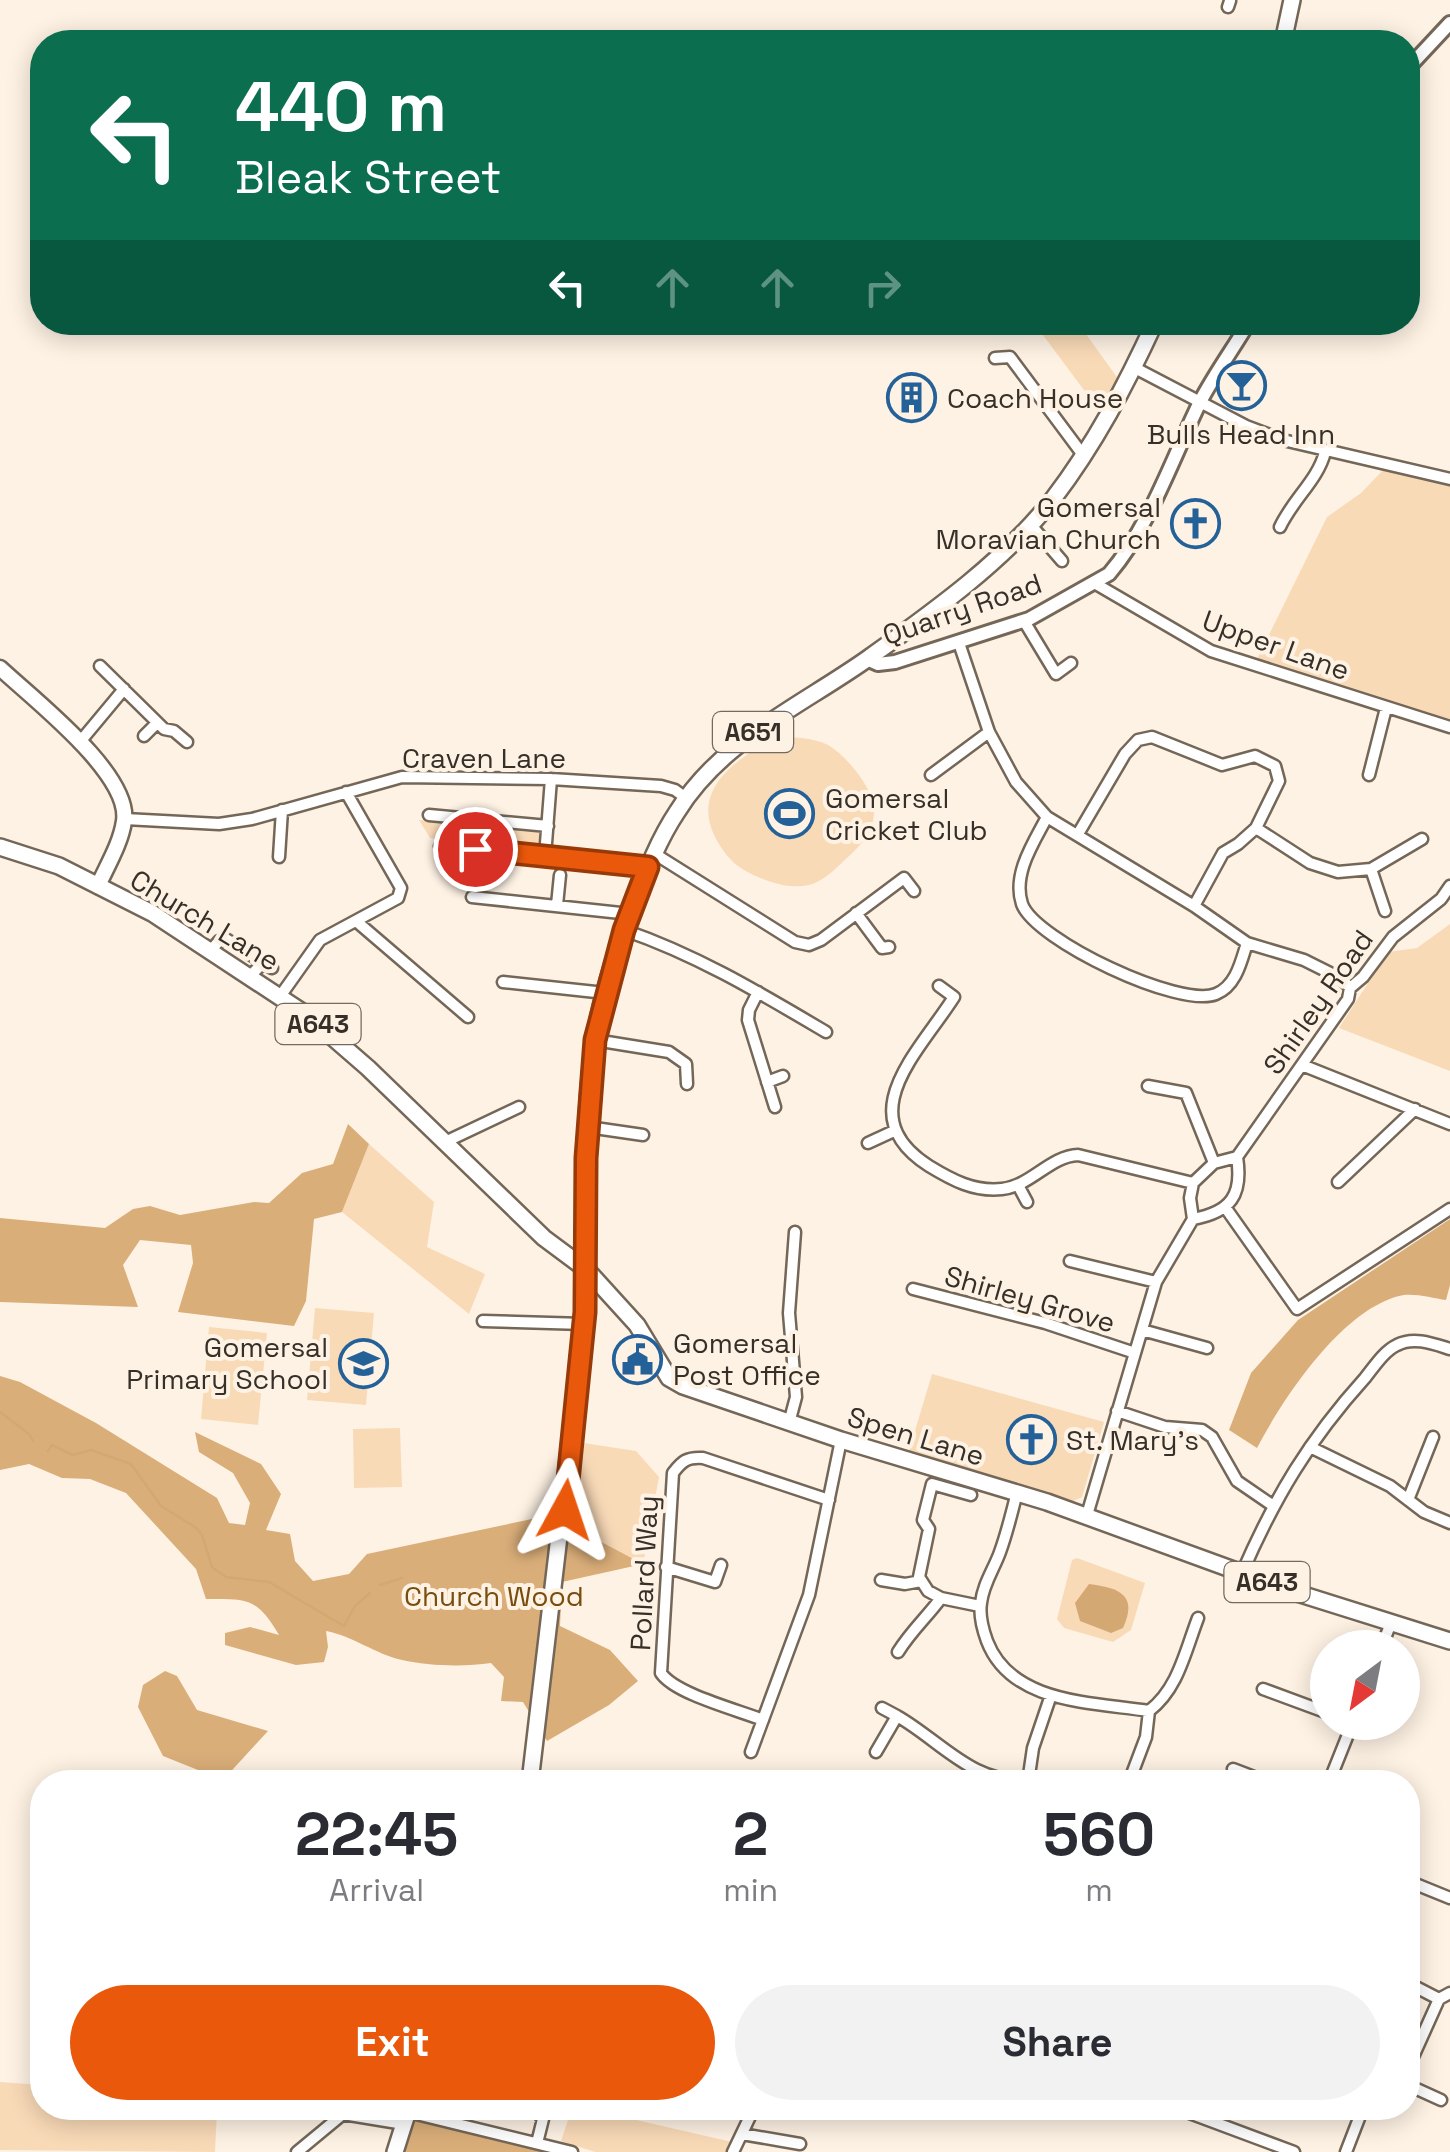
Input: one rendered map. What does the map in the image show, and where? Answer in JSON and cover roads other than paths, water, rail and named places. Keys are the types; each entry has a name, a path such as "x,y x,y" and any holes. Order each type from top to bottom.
{"main road":[{"path":"1286,30 1292,0"},
{"name":"A651","path":"532,1770 584,1324 584,1229 595,1040 627,922 651,861 686,798 756,729 867,659 973,578 1030,524 1084,456 1135,368 1149,335"},
{"path":"0,668 114,779 122,794 125,819 98,886"},
{"name":"Church Lane","path":"0,847 59,866 98,886 212,949 281,995 368,1068 544,1238 587,1270"},
{"name":"Spen Lane","path":"587,1270 637,1326 669,1378 683,1386 788,1424 1017,1492 1242,1573 1450,1641"},
{"path":"395,2152 405,2120"}],"street":[{"path":"1420,55 1450,22"},
{"name":"Quarry Road","path":"867,659 878,664 894,662 958,643 1024,620 1096,584 1119,563 1201,401 1241,335"},
{"path":"1010,357 1016,343"},
{"path":"995,358 1010,357"},
{"path":"1010,357 1084,456"},
{"path":"1135,368 1246,426 1325,452 1450,479"},
{"path":"1280,526 1296,496 1321,468 1325,452"},
{"path":"1030,524 1062,561"},
{"name":"Upper Lane","path":"1096,584 1210,651 1450,728"},
{"path":"1024,620 1056,674 1071,663"},
{"path":"958,643 989,732 1016,782 1047,818 1194,906 1246,943 1304,960 1342,979 1350,988"},
{"path":"100,666 157,723 187,742"},
{"path":"79,743 124,689"},
{"path":"1369,775 1386,708"},
{"path":"144,736 157,723"},
{"path":"931,775 989,732"},
{"path":"1078,834 1124,754 1138,740 1152,737 1222,765 1255,756 1275,766 1279,781 1256,828 1223,852 1194,906"},
{"name":"Craven Lane","path":"125,819 219,824 402,778 552,779 660,786 676,790 686,798"},
{"path":"545,856 552,779"},
{"path":"281,995 320,940 398,898 400,888 346,792"},
{"path":"279,857 282,810"},
{"path":"429,815 548,826"},
{"path":"1047,818 1019,882 1022,904 1036,926 1132,978 1197,997 1216,994 1231,984 1246,943"},
{"path":"1256,828 1310,863 1338,872 1371,870 1422,839"},
{"path":"440,846 651,861 795,942 809,944 821,940 904,878 914,891"},
{"path":"1371,870 1385,911"},
{"path":"557,905 560,875"},
{"name":"Shirley Road","path":"1226,1208 1236,1194 1240,1178 1237,1158 1348,1000 1350,988 1399,930 1441,899 1450,886"},
{"path":"479,895 557,905 627,922 826,1032"},
{"path":"856,913 883,950"},
{"path":"356,921 468,1017"},
{"path":"212,949 226,940 272,968"},
{"path":"251,975 259,968 259,960"},
{"path":"502,982 605,993"},
{"path":"939,986 954,997 903,1071 891,1109 894,1131 917,1158 964,1186 995,1190 1019,1187 1067,1156 1078,1155 1194,1183"},
{"path":"758,992 748,1020 775,1106"},
{"path":"595,1040 669,1052 686,1064 686,1084"},
{"path":"1302,1065 1450,1124"},
{"path":"767,1082 783,1076"},
{"path":"1148,1086 1186,1093 1214,1163"},
{"path":"442,1143 519,1107"},
{"path":"1338,1182 1415,1109"},
{"path":"588,1127 643,1135"},
{"path":"868,1143 894,1131"},
{"path":"1086,1515 1156,1282 1193,1219 1190,1198 1194,1183 1214,1163 1237,1158"},
{"path":"1019,1187 1027,1202"},
{"path":"1193,1219 1226,1208 1297,1309 1450,1209"},
{"path":"788,1424 796,1397 788,1313 795,1232"},
{"path":"1070,1261 1156,1282"},
{"name":"Shirley Grove","path":"913,1289 1045,1323 1135,1352"},
{"path":"483,1321 584,1324"},
{"path":"1142,1330 1207,1348"},
{"path":"1242,1573 1272,1505 1310,1447 1341,1404 1396,1345 1411,1341 1450,1350"},
{"path":"1117,1412 1165,1427 1202,1430 1212,1437 1226,1467 1238,1481 1272,1505"},
{"path":"1408,1500 1433,1437"},
{"path":"752,1752 809,1595 841,1440"},
{"path":"1310,1447 1390,1486 1424,1512 1450,1523"},
{"name":"Pollard Way","path":"764,1720 682,1688 661,1673 673,1473 682,1461 703,1458 829,1500"},
{"path":"971,1495 932,1484 924,1520 929,1530 921,1581 941,1598 980,1606"},
{"path":"1017,1492 980,1606 984,1632 1000,1663 1024,1686 1051,1695 1149,1711 1172,1688 1198,1618"},
{"path":"666,1567 714,1582 721,1565"},
{"path":"881,1580 905,1584 921,1581"},
{"path":"898,1652 941,1598"},
{"path":"1388,1630 1390,1623"},
{"path":"1263,1689 1310,1706"},
{"path":"1030,1770 1051,1695"},
{"path":"882,1708 974,1770"},
{"path":"1134,1770 1146,1737 1149,1711"},
{"path":"876,1752 897,1716"},
{"path":"1334,1770 1346,1740"},
{"path":"1233,1768 1238,1770"},
{"path":"1420,1886 1450,1898"},
{"path":"1420,1987 1445,1996 1420,2045"},
{"path":"1420,2090 1441,2100"},
{"path":"297,2152 336,2120"},
{"path":"430,2120 572,2152"},
{"path":"537,2143 543,2120"},
{"path":"733,2152 748,2120"},
{"path":"1220,2120 1294,2152"},
{"path":"1346,2152 1359,2120"},
{"path":"742,2134 800,2144"}],"waterway":[{"path":"0,1412 33,1441"},
{"path":"48,1451 52,1445 73,1455 91,1450 131,1464 161,1506 202,1535 212,1567 226,1577 269,1582 344,1626 355,1606 370,1593"},
{"path":"380,1585 402,1578"}],"place":[{"name":"Bulls Head Inn","path":"1241,386"},
{"name":"Coach House","path":"912,398"},
{"name":"Gomersal Moravian Church","path":"1196,523"},
{"name":"Gomersal Cricket Club","path":"790,814"},
{"name":"Gomersal Post Office","path":"638,1359"},
{"name":"Gomersal Primary School","path":"363,1363"},
{"name":"St. Mary's","path":"1031,1440"}],"park label":[{"name":"Church Wood","path":"494,1596"}]}
